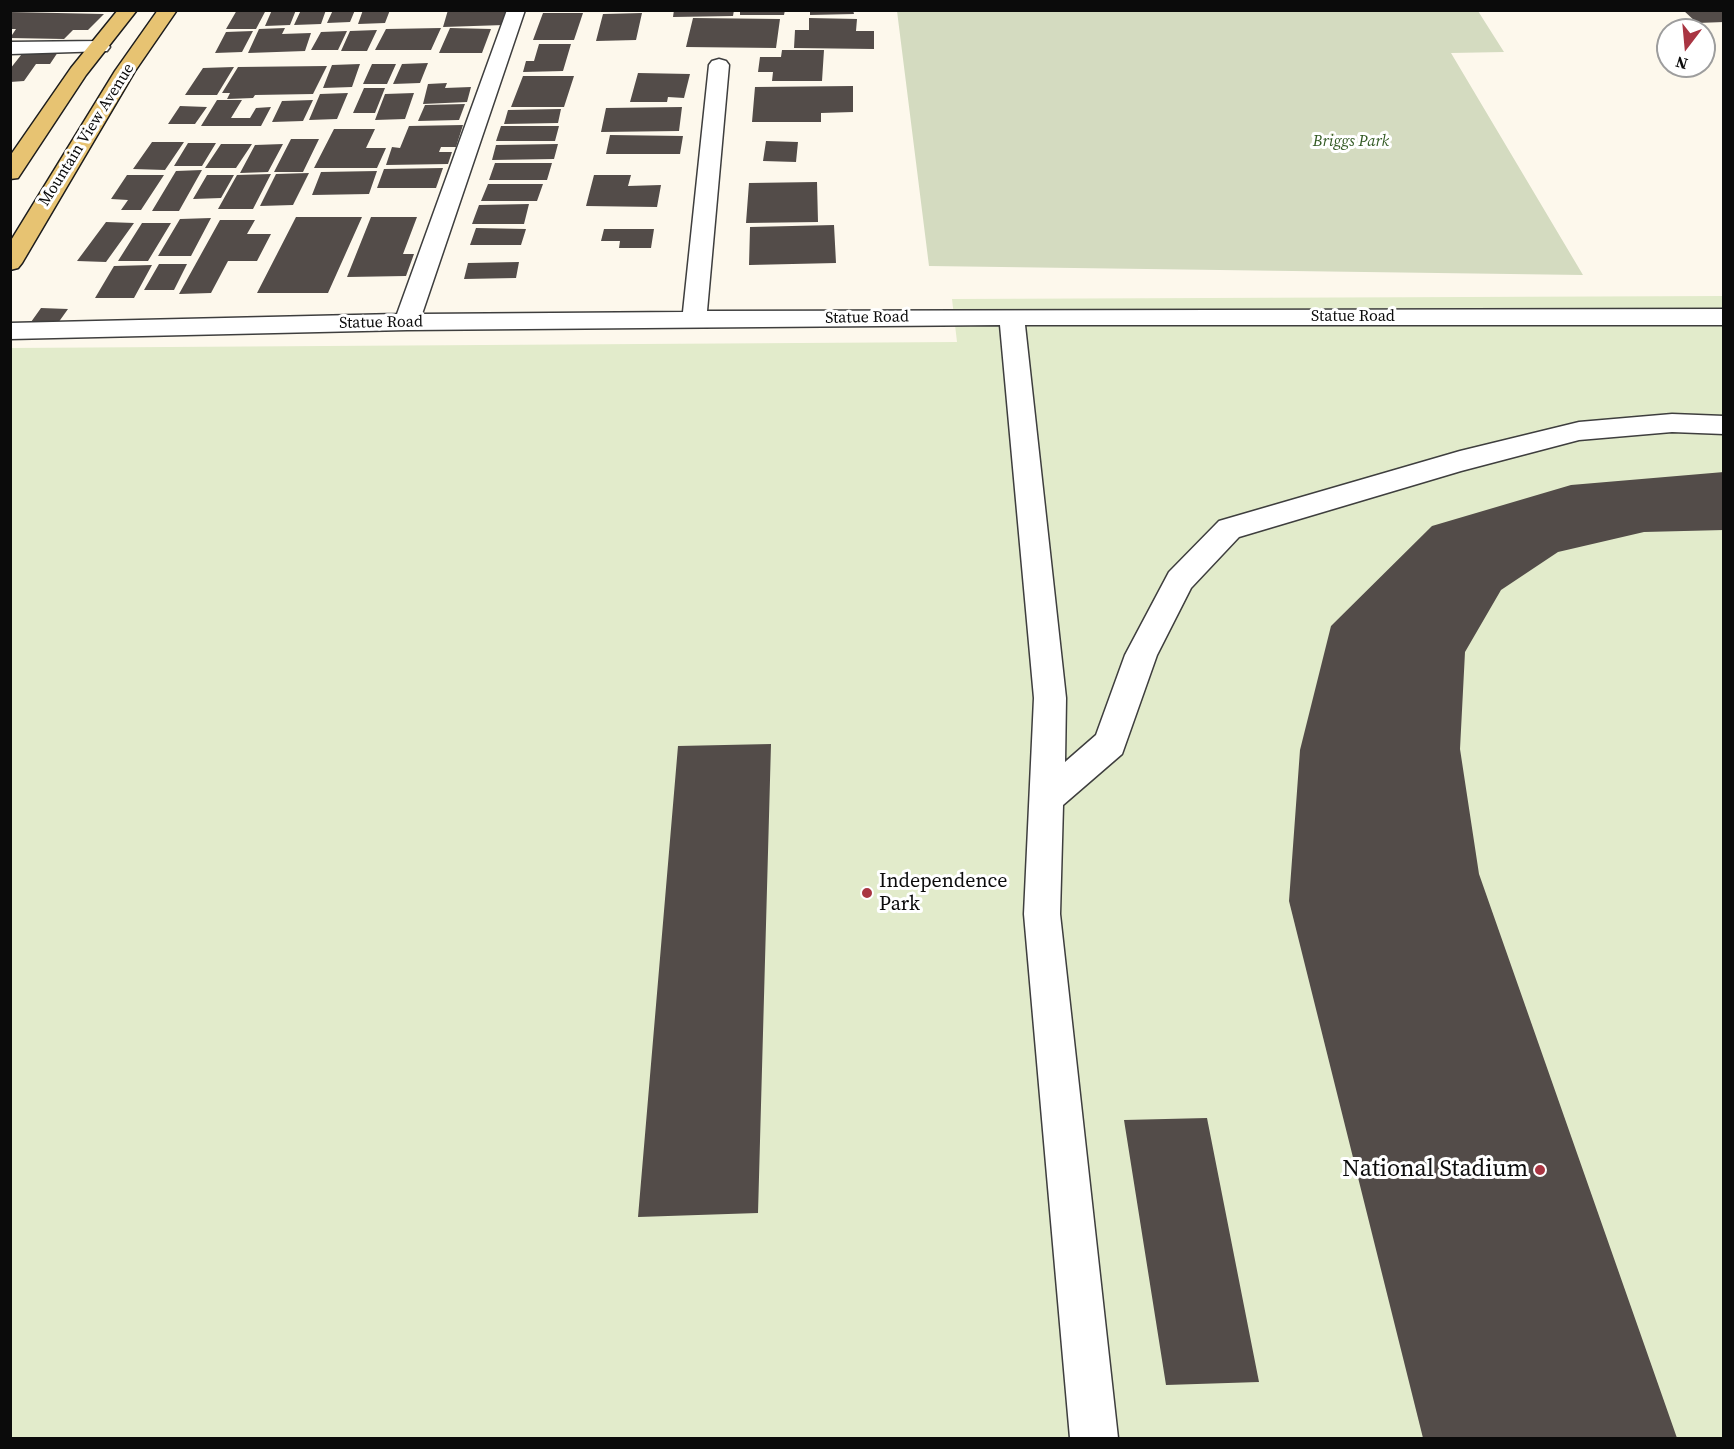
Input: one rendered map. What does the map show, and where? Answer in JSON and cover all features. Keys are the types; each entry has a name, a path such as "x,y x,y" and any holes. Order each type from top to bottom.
{"main road":[{"name":"Mountain View Avenue","path":"10,173 78,72 128,10"},
{"name":"Mountain View Avenue","path":"10,263 125,71 168,10"},
{"path":"78,72 125,71"}],"street":[{"path":"407,322 516,10"},
{"path":"10,48 100,47"},
{"path":"694,320 718,65"},
{"name":"Statue Road","path":"10,331 407,322 954,317 1724,317"},
{"path":"1012,318 1050,698 1042,914 1094,1438"},
{"path":"1046,799 1110,744 1141,655 1180,580 1229,529 1460,461 1579,431 1672,423 1724,424"}],"green space":[{"name":"Briggs Park","path":"897,11 1478,11 1504,52 1451,53 1583,275 929,266"},
{"name":"Independence Park","path":"1723,296 1723,1438 11,1438 10,348 957,342 952,299"}],"building":[{"path":"237,10 266,10 256,29 226,29"},
{"path":"272,10 296,10 290,25 265,26"},
{"path":"301,10 326,10 321,24 294,25"},
{"path":"333,10 355,10 350,22 327,23"},
{"path":"363,10 390,10 385,23 358,24"},
{"path":"448,10 508,10 504,25 443,27"},
{"path":"674,10 734,10 733,16 673,17"},
{"path":"740,10 785,10 784,15 740,15"},
{"path":"810,10 853,10 854,14 810,15"},
{"path":"1683,10 1724,10 1724,22 1716,22 1716,18 1692,18"},
{"path":"10,12 104,14 88,30 73,30 64,39 10,38 16,29 10,29"},
{"path":"543,13 583,13 574,40 533,40"},
{"path":"642,13 636,40 596,41 603,14"},
{"path":"693,18 780,19 776,48 686,47"},
{"path":"809,18 857,19 856,31 874,31 874,49 794,48 795,30 809,30"},
{"path":"285,28 282,34 311,33 305,51 248,53 259,29"},
{"path":"441,28 431,50 375,50 386,29"},
{"path":"450,28 491,29 482,53 439,53"},
{"path":"377,30 367,51 341,51 350,31"},
{"path":"253,31 242,52 215,53 226,32"},
{"path":"347,31 338,50 311,50 321,32"},
{"path":"539,44 571,44 563,71 523,72 526,61 534,61"},
{"path":"60,49 50,64 36,64 24,81 10,82 10,69 25,50"},
{"path":"782,50 824,50 822,81 772,81 773,72 758,72 760,57 781,57"},
{"path":"428,63 420,83 393,84 402,64"},
{"path":"360,64 352,87 323,88 332,65"},
{"path":"372,64 396,64 387,84 363,84"},
{"path":"327,66 313,94 255,95 253,98 227,99 230,93 222,93 238,67"},
{"path":"234,67 217,95 185,95 203,68"},
{"path":"638,73 690,74 684,98 668,97 667,102 630,102"},
{"path":"523,76 574,76 564,107 511,107"},
{"path":"447,83 445,88 471,87 467,102 423,104 428,84"},
{"path":"853,86 853,112 821,113 821,122 752,122 755,87"},
{"path":"364,88 385,88 375,113 353,113"},
{"path":"348,93 337,119 309,120 320,94"},
{"path":"414,93 405,119 375,120 385,94"},
{"path":"217,100 242,100 231,118 250,118 256,108 271,107 261,126 201,126"},
{"path":"313,100 303,121 272,122 282,101"},
{"path":"465,104 459,120 418,121 425,105"},
{"path":"180,106 207,107 195,124 168,124"},
{"path":"682,107 679,131 601,132 606,108"},
{"path":"561,109 558,123 504,124 508,110"},
{"path":"463,125 456,147 441,147 439,152 452,152 448,164 386,165 392,147 400,148 409,126"},
{"path":"501,126 559,126 555,141 496,141"},
{"path":"334,129 375,129 366,148 386,148 377,168 314,168"},
{"path":"610,135 683,136 680,154 606,154"},
{"path":"291,139 319,139 303,172 274,172"},
{"path":"766,141 798,142 796,162 763,161"},
{"path":"152,142 184,142 165,170 133,169"},
{"path":"188,143 216,143 202,166 174,166"},
{"path":"221,144 252,144 236,168 205,168"},
{"path":"283,144 268,172 240,173 255,145"},
{"path":"558,144 554,159 492,160 496,145"},
{"path":"495,163 552,163 547,180 489,180"},
{"path":"443,168 436,188 377,188 384,169"},
{"path":"202,170 179,211 152,211 176,171"},
{"path":"377,171 369,194 312,195 321,172"},
{"path":"309,173 293,205 260,206 276,174"},
{"path":"271,174 253,209 218,209 237,175"},
{"path":"127,175 164,175 141,210 121,210 128,200 111,199"},
{"path":"207,175 234,175 221,198 193,199"},
{"path":"594,175 631,175 628,186 661,185 657,207 586,206"},
{"path":"817,182 818,222 746,223 749,183"},
{"path":"488,184 543,184 537,201 481,201"},
{"path":"529,204 524,224 472,224 479,205"},
{"path":"296,217 362,217 328,293 257,293"},
{"path":"371,217 417,217 403,254 414,254 406,276 347,277"},
{"path":"211,218 191,256 158,256 180,219"},
{"path":"220,220 255,220 247,234 271,234 257,261 228,261 211,293 179,294"},
{"path":"106,222 134,223 106,262 77,261"},
{"path":"142,223 171,223 148,261 118,261"},
{"path":"834,225 836,263 749,265 750,227"},
{"path":"476,228 526,229 521,245 470,245"},
{"path":"604,229 654,229 651,248 619,248 620,241 601,241"},
{"path":"519,262 516,278 464,279 468,263"},
{"path":"159,264 187,264 174,290 144,290"},
{"path":"152,265 134,298 95,298 114,266"},
{"path":"41,308 68,309 58,323 31,322"},
{"name":"National Stadium","path":"1724,472 1724,530 1644,532 1558,552 1501,590 1465,652 1460,749 1479,874 1677,1438 1423,1438 1289,901 1300,750 1331,626 1432,526 1571,485"},
{"path":"771,744 758,1213 638,1217 678,746"},
{"path":"1207,1118 1259,1382 1166,1385 1124,1120"}],"place":[{"name":"Independence Park","path":"867,893"},
{"name":"National Stadium","path":"1540,1170"}]}
